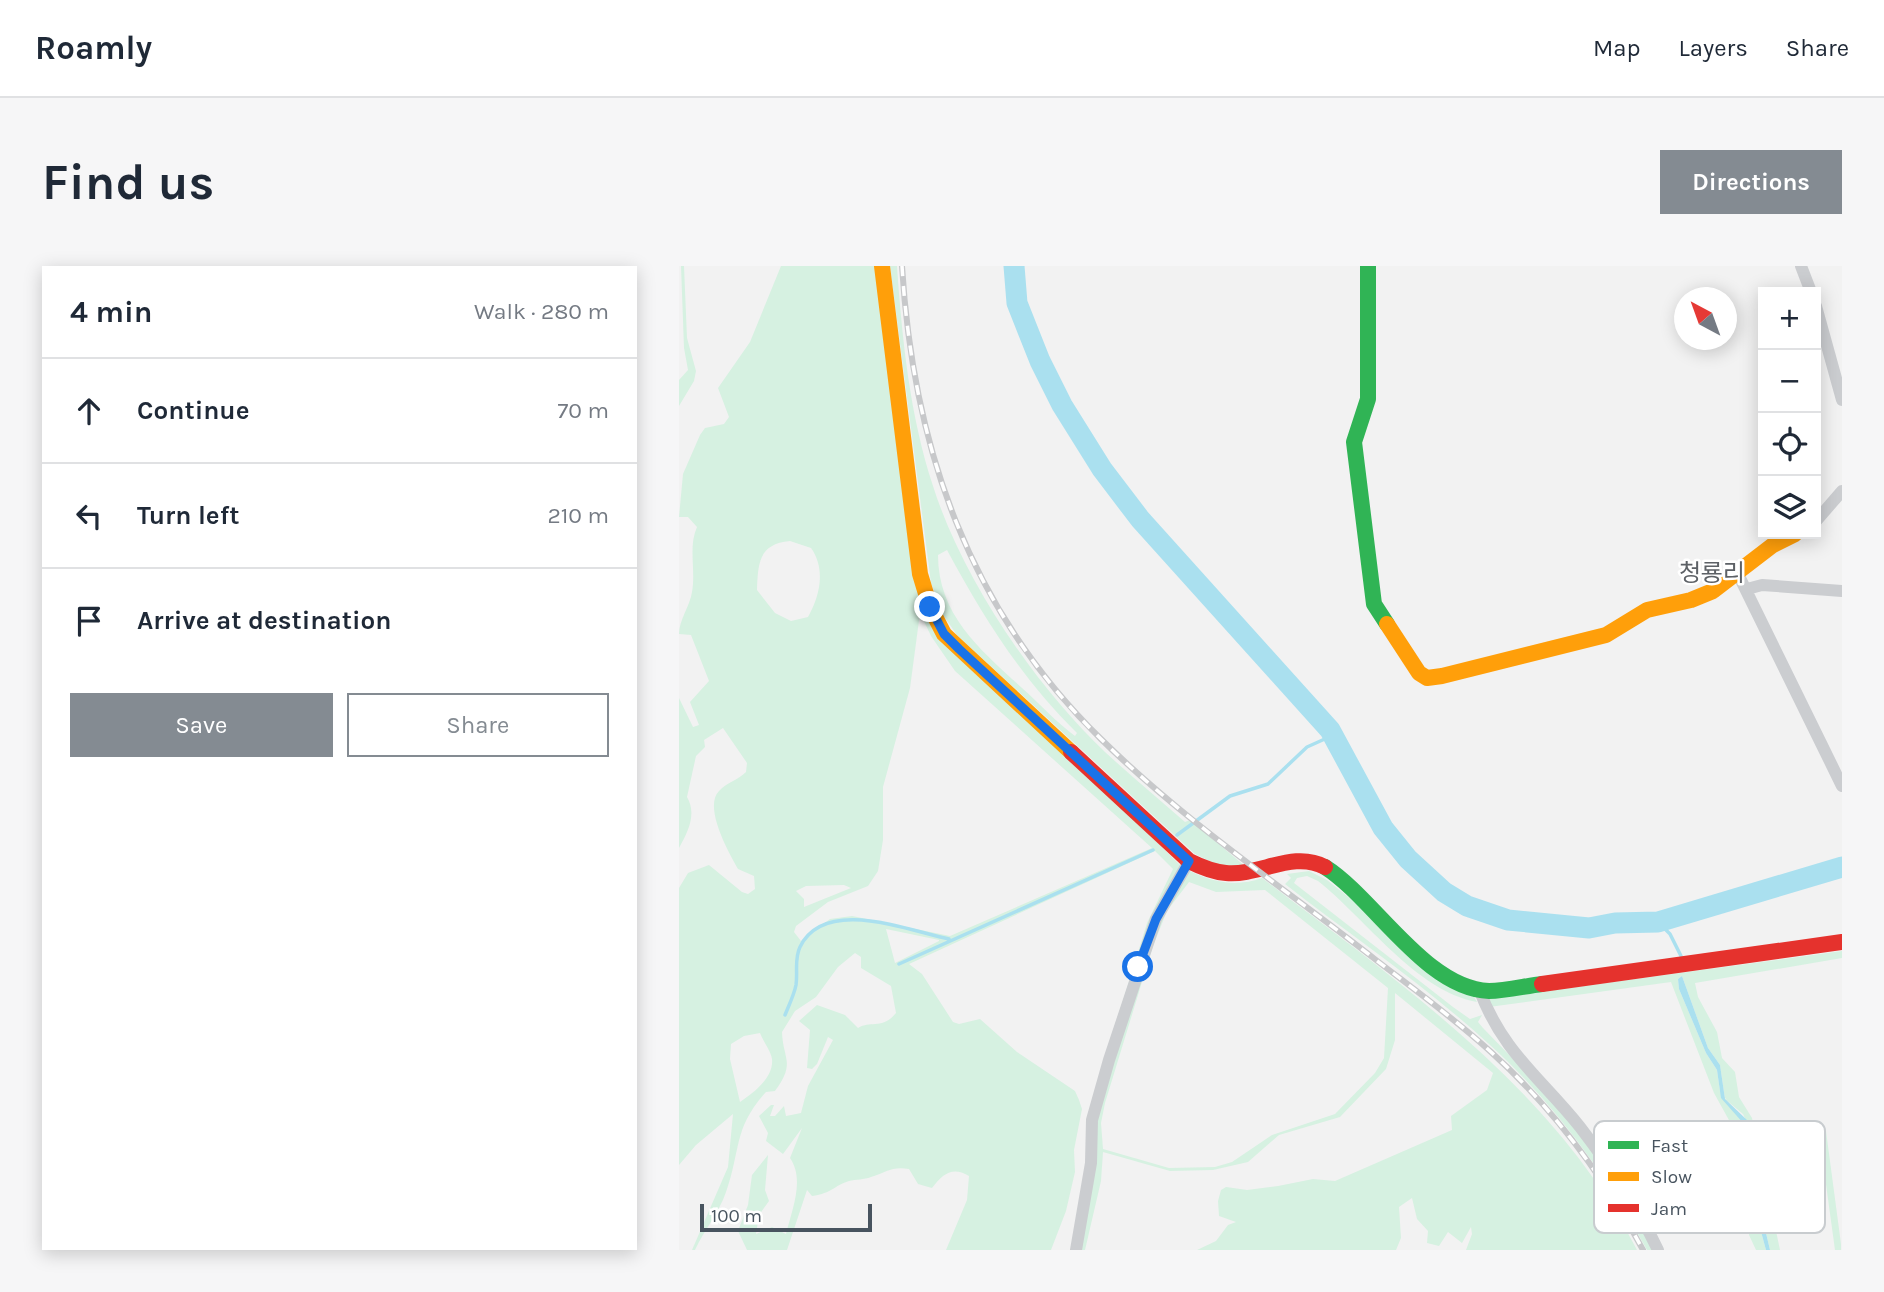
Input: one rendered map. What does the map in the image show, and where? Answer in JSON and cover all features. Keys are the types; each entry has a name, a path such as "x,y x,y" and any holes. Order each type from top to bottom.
{"main road":[{"path":"882,266 920,574 930,607 944,634 1189,861 1210,873 1229,874 1301,861 1316,862 1339,877 1443,973 1479,989 1567,982 1842,942"},
{"path":"1368,266 1368,399 1354,442 1364,531 1374,604 1419,673 1427,678 1442,676 1606,635 1647,610 1691,600 1713,591 1773,545 1785,539"}],"street":[{"path":"1801,266 1809,287"},
{"path":"1821,324 1842,400"},
{"path":"1821,515 1842,491"},
{"path":"1738,574 1842,786"},
{"path":"1747,589 1762,585 1842,591"},
{"path":"1076,1250 1091,1163 1092,1120 1109,1060 1156,919 1189,861"},
{"path":"1479,989 1499,1034 1594,1146"},
{"path":"1649,1233 1658,1250"}],"green space":[{"path":"681,266 684,266 687,338 696,371 694,381 679,406 679,380 688,370 684,348"},
{"path":"781,266 875,266 926,613 1180,865 1122,1004 1147,923 1173,869 1155,851 909,964 922,974 953,1022 959,1024 980,1019 1017,1052 1075,1091 1082,1109 1074,1150 1075,1172 1066,1211 1051,1250 946,1250 967,1200 969,1176 958,1172 948,1173 932,1188 918,1184 909,1169 903,1168 849,1181 819,1195 812,1196 807,1190 787,1250 747,1250 738,1231 748,1205 752,1175 768,1155 765,1190 769,1201 759,1215 756,1234 772,1227 786,1234 797,1185 797,1176 790,1158 802,1128 783,1154 766,1141 768,1133 759,1116 771,1105 774,1105 770,1116 775,1116 784,1106 786,1116 801,1113 808,1086 833,1040 828,1037 817,1064 812,1069 807,1068 810,1030 799,1021 817,1005 845,1015 858,1028 881,1023 896,1013 891,986 861,968 861,957 855,953 838,967 816,997 795,1011 782,1032 787,1061 785,1073 775,1091 766,1092 748,1117 723,1200 695,1250 692,1250 728,1167 733,1114 696,1145 679,1165 679,888 688,873 709,865 742,892 748,894 755,889 754,876 738,869 724,842 714,808 719,791 746,772 747,763 723,728 704,740 705,747 696,756 687,797 691,810 690,823 679,848 679,698 693,727 699,725 690,702 709,681 691,635 679,634 692,592 693,542 697,527 688,517 679,517 683,474 705,428 724,424 729,417 718,388 750,342","holes":["790,541 811,548 816,556 820,582 808,617 791,621 775,613 757,590 762,556 766,550","920,613 931,636 955,671 1152,848 950,936 852,916 830,919 801,941 794,932 796,926 828,902 868,886 878,871 883,840 883,787 910,688","844,885 851,888 804,907 804,899 796,891 806,886","886,929 939,940 895,963","760,1033 772,1059 766,1079 740,1102 730,1059 731,1044 744,1036"]},
{"path":"890,266 897,266 908,377 925,459 946,521 982,593 1027,663 1079,725 1115,761 1185,822 1190,820 1246,867 1220,866 1195,854 957,635 943,615 931,583","holes":["947,550 989,623 1021,669 1077,733 1075,736 992,660 965,630 945,596 938,555"]},
{"path":"1190,871 1226,882 1262,878 1421,1000 1519,1090 1563,1139 1594,1180 1594,1233 1627,1233 1637,1250 1466,1250 1472,1234 1471,1227 1462,1243 1448,1232 1439,1246 1427,1243 1428,1231 1417,1219 1412,1198 1399,1207 1401,1238 1396,1250 1197,1250 1216,1241 1228,1225 1236,1222 1219,1216 1218,1201 1221,1190 1226,1187 1247,1190 1313,1179 1335,1181 1452,1130 1451,1116 1487,1090 1493,1073 1395,993 1395,1040 1386,1069 1340,1117 1279,1135 1248,1162 1213,1170 1170,1171 1103,1152 1101,1181 1085,1250 1079,1250 1096,1126 1139,973 1175,889","holes":["1189,882 1216,892 1265,890 1388,988 1384,1058 1375,1073 1335,1114 1272,1135 1232,1162 1215,1167 1169,1168 1103,1149 1101,1123 1105,1103 1153,946 1167,911"]},
{"path":"1309,871 1327,880 1474,997 1477,1002 1433,984 1412,969 1318,881 1307,876 1297,878 1294,883 1453,1007 1470,1019 1482,1015 1478,1022 1554,1101 1594,1154 1594,1164 1557,1115 1490,1045 1441,1002 1285,884 1291,878 1287,874"},
{"path":"1842,951 1842,958 1695,983 1698,997 1717,1032 1722,1058 1735,1072 1739,1097 1753,1121 1746,1121 1743,1114 1727,1101 1742,1121 1729,1121 1714,1093 1671,982 1489,1007 1488,999","holes":["1682,976 1708,1048 1720,1065 1725,1098 1720,1091 1717,1070 1706,1053 1679,989 1678,979"]},
{"path":"1825,1131 1841,1250 1835,1250 1825,1178"},
{"path":"1637,1233 1644,1233 1653,1250 1647,1250"},
{"path":"1761,1233 1766,1250 1756,1250 1749,1235"},
{"path":"1766,1233 1776,1233 1780,1250 1770,1250"}],"water":[{"path":"1682,976 1708,1048 1720,1065 1725,1099 1748,1121 1741,1121 1721,1098 1717,1070 1706,1053 1679,989 1678,979"},
{"path":"1761,1233 1766,1233 1770,1250 1766,1250"}],"waterway":[{"path":"1014,266 1017,303 1040,361 1062,405 1102,469 1140,519 1330,730 1383,828 1408,859 1444,892 1467,906 1508,920 1589,928 1615,923 1658,922 1842,867"},
{"path":"1177,835 1230,796 1268,784 1307,747 1327,738 1330,730"},
{"path":"899,964 1153,850"},
{"path":"785,1015 796,985 800,947 812,932 828,923 869,921 949,939"},
{"path":"1658,922 1670,934 1681,956"}],"railway":[{"path":"902,266 908,333 919,398 935,461 956,522 983,580 1016,636 1055,689 1101,739 1166,798 1477,1040 1535,1096 1594,1170"},
{"path":"1634,1233 1643,1250"}],"traffic: fast":[{"path":"1368,266 1368,399 1354,442 1374,604 1387,624"},
{"path":"1325,867 1344,881 1422,959 1444,975 1466,986 1489,991 1542,984"}],"traffic: slow":[{"path":"882,266 920,574 930,607 944,634 1071,752"},
{"path":"1387,624 1419,673 1427,678 1442,676 1606,635 1647,610 1691,600 1713,591 1773,545 1785,539"}],"traffic: jam":[{"path":"1071,752 1189,861 1226,873 1301,861 1325,867"},
{"path":"1542,984 1842,942"}],"district":[{"name":"청룡리","path":"1712,573"}],"route":[{"path":"930,607 944,634 959,649 1189,861 1169,891 1138,967"}]}
